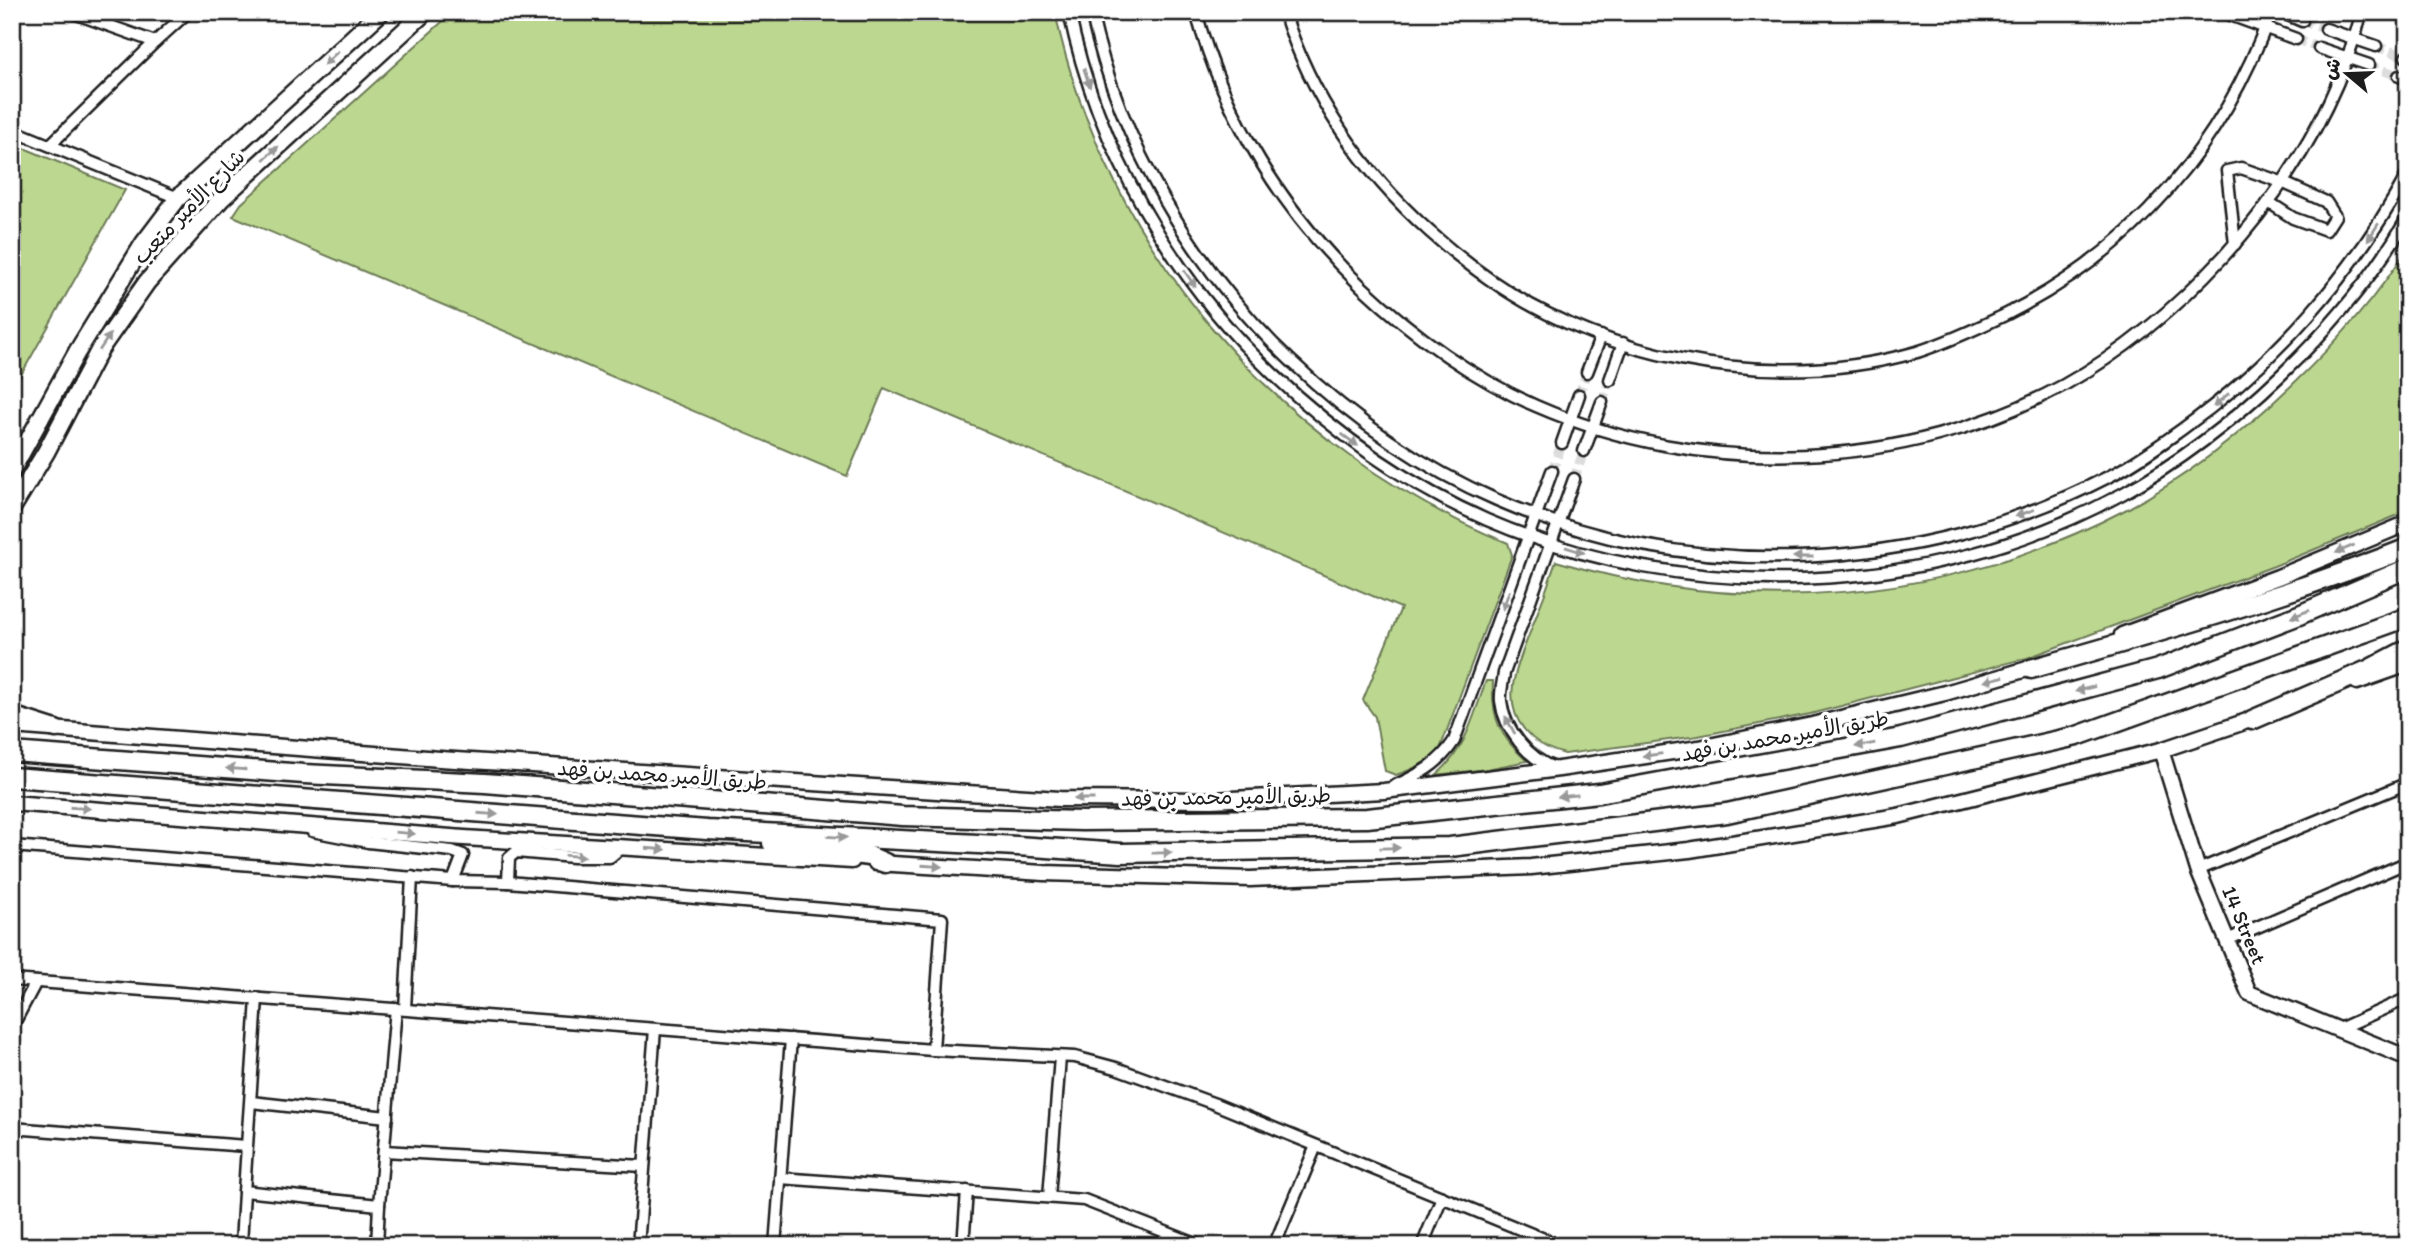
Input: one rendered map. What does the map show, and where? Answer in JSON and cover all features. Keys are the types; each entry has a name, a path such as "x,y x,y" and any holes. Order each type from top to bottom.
{"highway":[{"path":"2031,669 2178,627 2357,568 2408,548"},
{"name":"طريق الأمير محمد بن فهد","path":"12,752 304,774 485,783 903,816 1082,821 1367,818 1599,793 1901,738 2158,669 2299,615 2408,568"},
{"path":"12,777 735,832 1121,853 1450,847 1727,813 2077,736 2408,617"},
{"path":"2252,720 2370,669 2408,649"},
{"path":"735,832 758,841 869,856 885,863"}],"main road":[{"name":"شارع الأمير متعب","path":"12,470 77,352 144,243 178,198 381,12"},
{"name":"شارع الأمير متعب","path":"12,508 46,452 100,349 147,282 187,234 222,198 425,12"},
{"path":"46,452 46,436 86,359 84,351 77,352"},
{"path":"12,726 440,760 1060,799 1212,800 1384,791 1699,748 1812,725 2031,669 2278,577 2408,523"},
{"path":"12,803 464,838 1044,873 1250,879 1531,867 1689,850 1898,816 2161,750 2408,664"},
{"path":"12,715 57,729"},
{"name":"14 Street","path":"2161,750 2198,870 2249,993 2408,1058"}],"street":[{"path":"71,12 155,42"},
{"path":"50,145 188,12"},
{"path":"1069,12 1094,102 1125,172 1157,231 1224,323 1251,353 1308,407 1384,464 1486,519 1595,556 1664,571 1746,579 1815,579 1896,570 1971,554 2045,529 2121,495 2161,471 2226,424 2298,358 2368,278 2408,217"},
{"path":"1091,12 1115,94 1176,220 1216,278 1266,338 1322,391 1396,446 1494,499 1600,535 1667,549 1747,558 1814,557 1893,549 1965,533 2037,509 2111,476 2212,407 2283,343 2351,265 2408,173"},
{"path":"1196,12 1210,58 1223,88 1263,166 1298,217 1340,266 1389,313 1452,360 1527,401 1571,419 1626,436 1684,448 1751,455 1842,452 1888,446 1938,435 2031,401 2093,367 2173,307 2235,244 2270,203 2328,106 2348,57 2362,12"},
{"path":"1284,12 1295,45 1335,123 1360,158 1401,206 1446,247 1500,286 1549,315 1601,336 1675,358 1714,364 1805,369 1866,362 1916,352 1943,343 1995,320 2047,292 2098,257 2149,211 2201,149 2249,68 2271,12"},
{"path":"2222,12 2295,39"},
{"path":"2281,12 2302,21"},
{"path":"2326,29 2376,47"},
{"path":"2319,48 2369,65"},
{"path":"12,130 178,198"},
{"path":"2235,244 2227,171 2241,168 2284,183 2326,202 2335,216 2326,230 2293,218 2270,203"},
{"path":"1587,373 1601,336"},
{"path":"1610,380 1623,343"},
{"path":"1562,443 1579,395"},
{"path":"1584,451 1602,402"},
{"path":"1384,791 1435,765 1446,755 1454,741 1552,471"},
{"path":"1559,769 1538,760 1513,732 1505,718 1501,699 1504,673 1574,479"},
{"path":"2198,870 2408,783"},
{"path":"291,824 321,834 368,842 452,851 463,855 453,881"},
{"path":"12,846 453,881 508,882 942,919 933,1050"},
{"path":"508,882 509,858 516,852 610,857 622,847"},
{"path":"2227,940 2408,862"},
{"path":"377,1246 387,1117 401,1008 412,877"},
{"path":"12,980 933,1050 1075,1058 1140,1076 1560,1246"},
{"path":"12,1027 36,982"},
{"path":"241,1246 257,998"},
{"path":"2337,1030 2408,998"},
{"path":"638,1246 655,1029"},
{"path":"775,1246 790,1039"},
{"path":"1049,1197 1060,1056"},
{"path":"251,1102 387,1117"},
{"path":"12,1128 246,1146"},
{"path":"1274,1246 1316,1146"},
{"path":"384,1151 643,1166"},
{"path":"780,1178 1083,1200 1201,1246"},
{"path":"244,1191 379,1205"},
{"path":"963,1246 967,1191"},
{"path":"1422,1246 1442,1197"}],"green space":[{"path":"453,12 1055,12 1080,99 1115,183 1161,261 1216,333 1279,398 1350,456 1426,504 1508,543 1512,555 1440,749 1426,762 1409,770 1396,775 1385,771 1375,717 1363,700 1401,608 884,388 847,476 233,216 241,204"},
{"path":"12,143 125,190 12,391"},
{"path":"2408,248 2408,511 2274,566 2027,658 1810,714 1698,736 1565,754 1537,742 1517,717 1513,705 1514,679 1556,561 1628,579 1701,590 1774,595 1847,592 1919,582 1990,565 2059,540 2127,509 2172,483 2254,420 2339,337 2369,303"},
{"path":"1486,681 1493,681 1494,706 1499,726 1510,744 1527,761 1436,775 1462,744"}],"tunnel":[{"path":"2302,21 2326,29"},
{"path":"2296,39 2319,48"},
{"path":"2376,46 2406,57"},
{"path":"2369,65 2399,76"},
{"path":"1579,395 1587,372"},
{"path":"1602,402 1610,380"},
{"path":"1552,471 1562,443"},
{"path":"1574,479 1584,451"}]}
